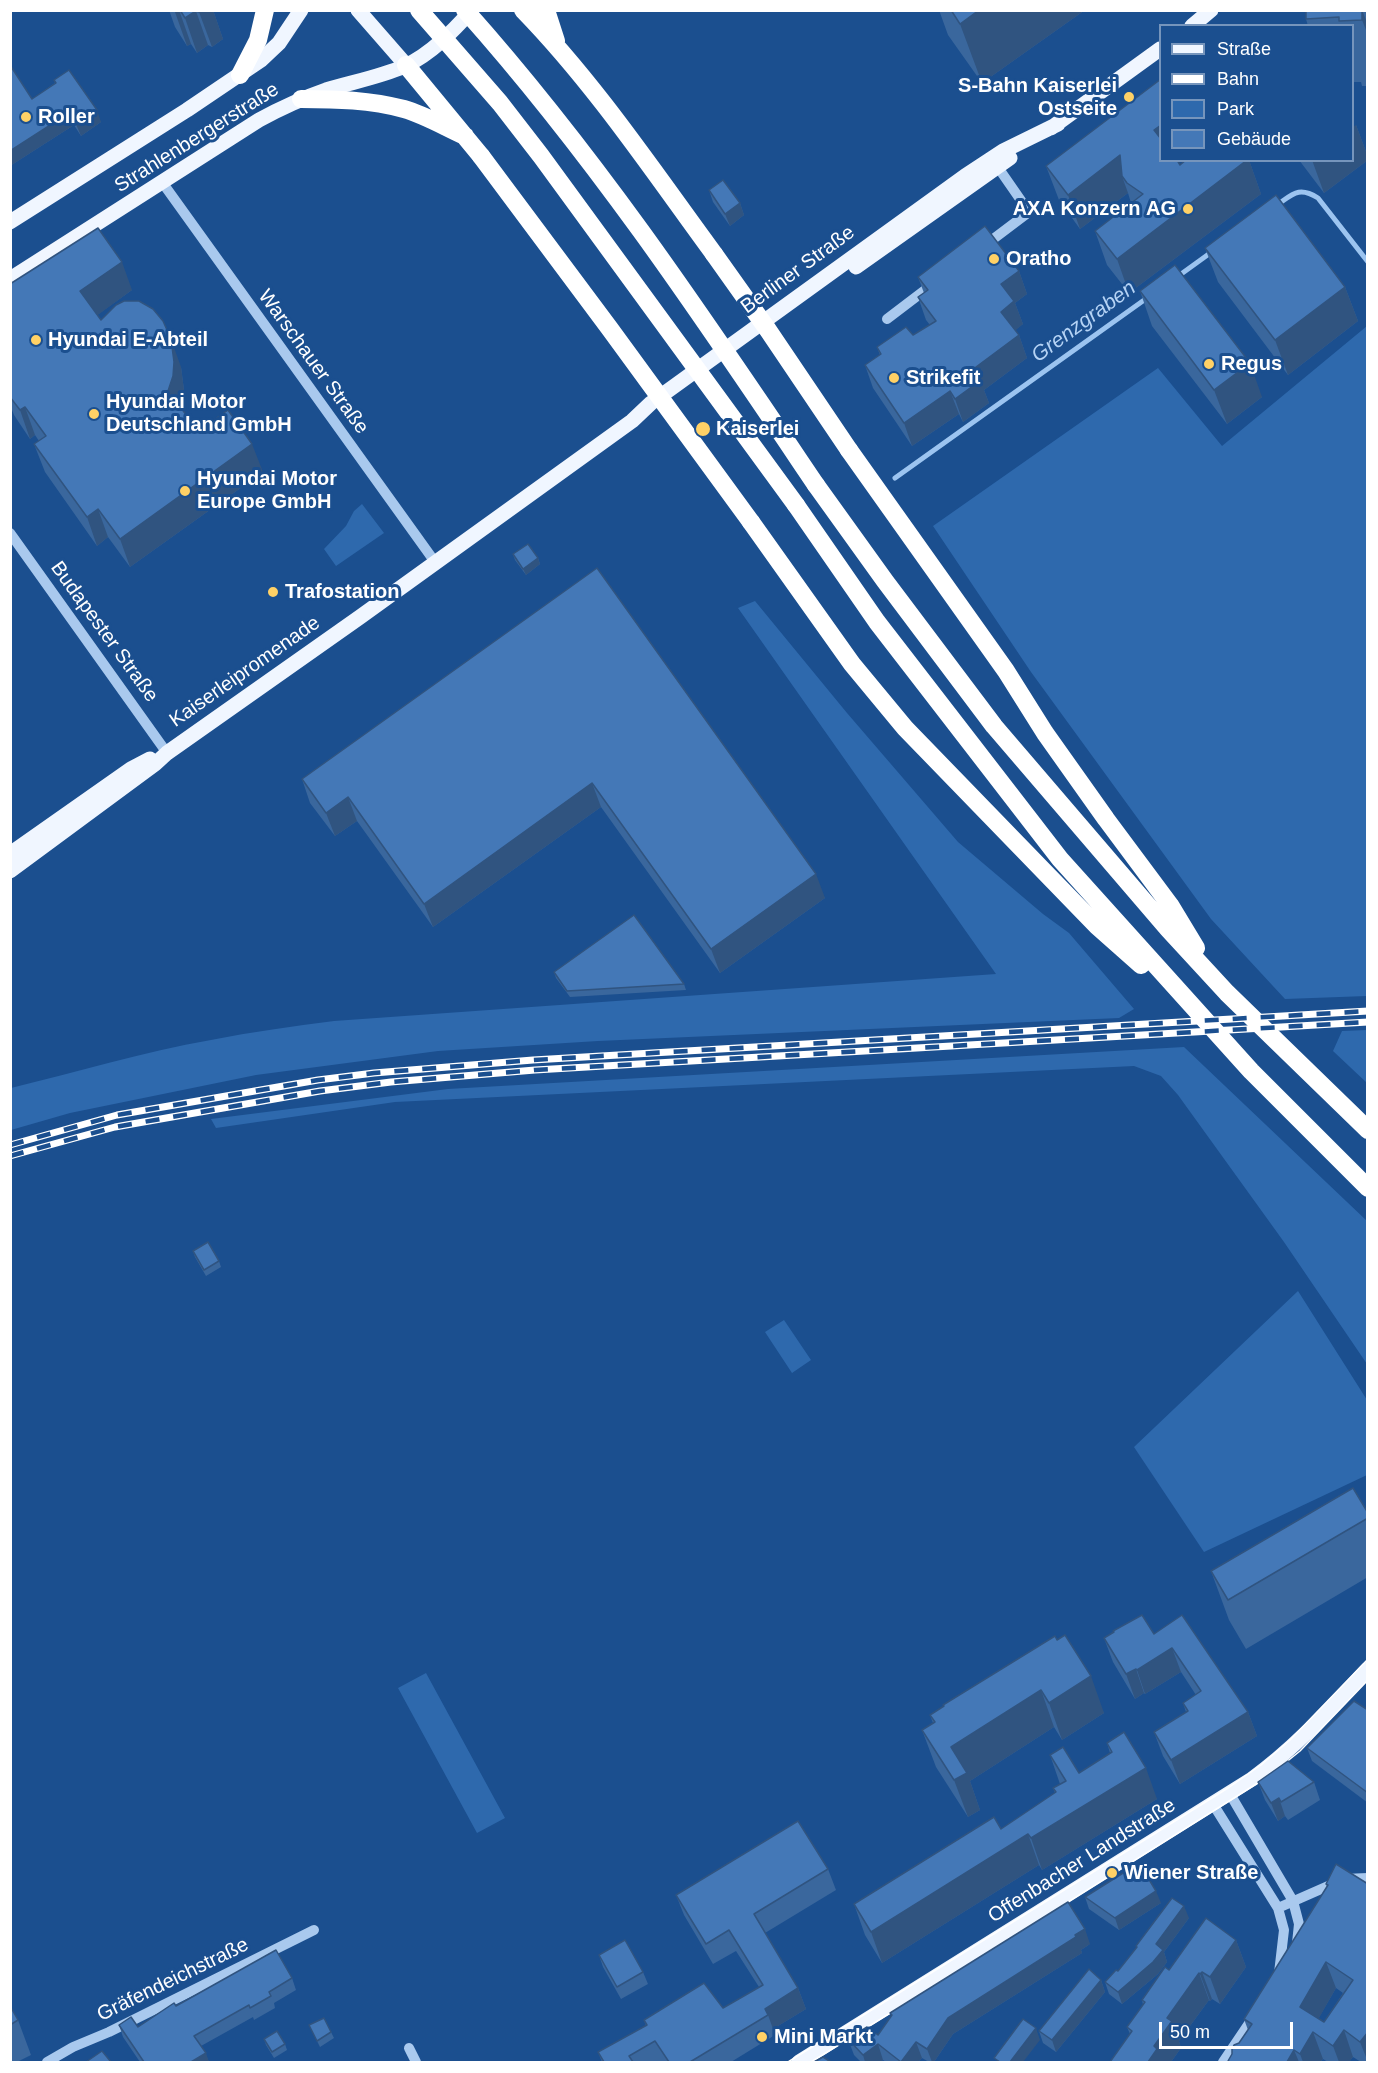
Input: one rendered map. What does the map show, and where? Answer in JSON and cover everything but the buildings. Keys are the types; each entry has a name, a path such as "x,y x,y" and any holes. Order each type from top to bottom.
{"highway":[{"path":"240,75 258,40 265,10"},
{"path":"419,10 500,103 541,156 796,505 877,622 1060,859 1259,1080 1368,1188"},
{"path":"465,10 527,83 612,191 689,298 816,485 994,726 1168,929 1218,983 1368,1130"},
{"path":"523,10 558,46 603,103 768,330 849,450 1006,671 1045,733 1170,905 1218,983"},
{"path":"546,10 558,46"},
{"path":"406,65 481,156 751,522 846,656 905,728 1097,926 1191,1006"},
{"path":"301,99 345,98 374,102 406,110 465,136"}],"main road":[{"name":"Strahlenbergerstraße","path":"10,222 240,75 279,43 292,28 301,10"},
{"path":"358,10 406,65"},
{"name":"Strahlenbergerstraße","path":"10,279 259,120 301,99 406,65 422,56 450,33 472,10"},
{"path":"1194,24 1211,10"},
{"name":"Berliner Straße","path":"435,562 632,420 661,396 995,162 1058,124 1159,50"},
{"name":"Kaiserleipromenade","path":"10,871 142,775 167,753 435,562"},
{"name":"Kaiserleipromenade","path":"10,854 130,769 167,753"},
{"name":"Offenbacher Landstraße","path":"799,2062 1230,1794 1280,1758 1368,1669"}],"street":[{"path":"978,250 1029,212 995,162"},
{"name":"Warschauer Straße","path":"162,182 435,562"},
{"path":"887,319 945,275"},
{"name":"Budapester Straße","path":"10,533 145,719 167,753"},
{"path":"1213,1804 1278,1908 1284,1930 1276,1982 1298,1940 1299,1924 1293,1900 1230,1794"},
{"path":"1278,1908 1344,1879 1368,1878"},
{"name":"Gräfendeichstraße","path":"47,2062 73,2046 109,2032 314,1930"},
{"path":"1223,2062 1260,2005"},
{"path":"409,2048 416,2062"}],"green space":[{"path":"1367,326 1367,996 1285,999 1211,919 1031,672 933,526 1158,368 1222,446"},
{"path":"362,504 384,533 336,566 324,549 346,526 354,511"},
{"path":"755,601 958,842 1069,933 1134,1009 1119,1018 598,1041 438,1051 256,1075 70,1113 11,1130 11,1088 160,1050 257,1032 334,1021 996,974 738,608"},
{"path":"1368,1030 1367,1083 1333,1051 1342,1031"},
{"path":"1184,1047 1367,1221 1367,1364 1284,1242 1178,1095 1161,1076 1134,1066 395,1102 216,1128 211,1119 448,1089"},
{"path":"1298,1291 1367,1400 1367,1475 1204,1552 1134,1447"},
{"path":"784,1320 811,1360 792,1373 765,1332"},
{"path":"426,1673 505,1818 477,1833 398,1688"}],"waterway":[{"name":"Grenzgraben","path":"1277,205 1301,192 1318,198 1368,262"},
{"name":"Grenzgraben","path":"1177,277 1213,251"},
{"name":"Grenzgraben","path":"895,478 1147,298"}],"tram line":[{"path":"788,2062 1228,1788 1261,1765 1290,1740 1368,1659"},
{"path":"971,1963 1269,1776 1300,1751 1368,1680"},
{"path":"811,2062 905,2004"}],"railway":[{"path":"10,1145 117,1115 318,1080 374,1073 533,1060 1368,1011"},
{"path":"10,1156 115,1127 320,1091 391,1082 535,1070 1368,1022"}],"place":[{"name":"S-Bahn Kaiserlei Ostseite","path":"1129,97"},
{"name":"Roller","path":"26,117"},
{"name":"AXA Konzern AG","path":"1188,209"},
{"name":"Oratho","path":"994,259"},
{"name":"Hyundai E-Abteil","path":"36,340"},
{"name":"Regus","path":"1209,364"},
{"name":"Strikefit","path":"894,378"},
{"name":"Hyundai Motor Deutschland GmbH","path":"94,414"},
{"name":"Kaiserlei","path":"703,429"},
{"name":"Hyundai Motor Europe GmbH","path":"185,491"},
{"name":"Trafostation","path":"273,592"},
{"name":"Wiener Straße","path":"1112,1873"},
{"name":"Mini Markt","path":"762,2037"}]}
